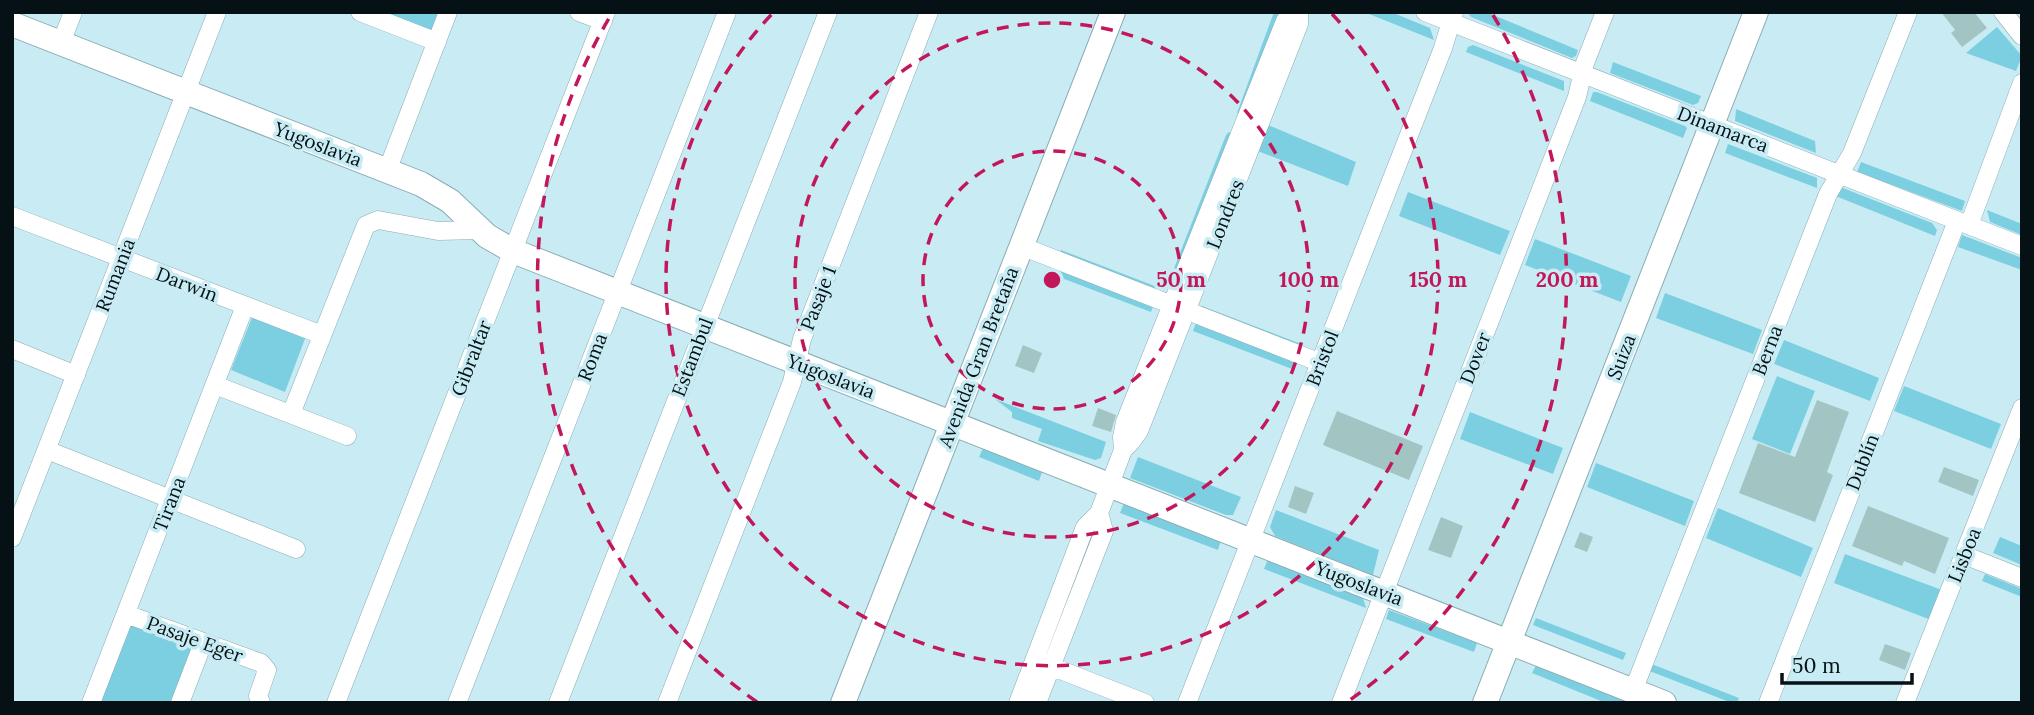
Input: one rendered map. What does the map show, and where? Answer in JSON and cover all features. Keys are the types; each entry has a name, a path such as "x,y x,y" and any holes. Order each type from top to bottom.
{"street":[{"path":"61,43 73,12"},
{"name":"Rumania","path":"12,538 217,12"},
{"path":"361,12 436,42"},
{"path":"387,171 448,12"},
{"path":"579,12 604,17"},
{"name":"Roma","path":"457,703 727,12"},
{"name":"Estambul","path":"558,703 828,12"},
{"name":"Pasaje 1","path":"667,703 792,382 802,339 929,12"},
{"name":"Avenida Gran Bretaña","path":"843,703 1113,12"},
{"name":"Londres","path":"1179,308 1285,21 1292,12"},
{"name":"Londres","path":"1018,703 1085,527 1099,513 1110,485 1123,450 1125,422 1179,308 1299,24 1299,12"},
{"name":"Dinamarca","path":"1425,12 1453,17 1582,74 2022,246"},
{"name":"Dover","path":"1341,703 1573,109 1582,74 1605,12"},
{"name":"Suiza","path":"1485,703 1756,12"},
{"name":"Berna","path":"1633,691 1828,194 1852,153 1908,12"},
{"name":"Gibraltar","path":"336,703 604,17"},
{"name":"Bristol","path":"1187,703 1453,17"},
{"name":"Yugoslavia","path":"12,24 436,191 494,241 513,251 1660,702"},
{"name":"Dublín","path":"1768,703 2022,83"},
{"name":"Darwin","path":"12,216 322,335"},
{"path":"291,414 364,230 371,222 378,220 438,231 480,230"},
{"path":"1021,246 1321,363"},
{"name":"Tirana","path":"91,703 245,306"},
{"path":"12,349 76,375"},
{"path":"215,385 347,436"},
{"name":"Lisboa","path":"1905,703 2022,408"},
{"path":"47,450 296,549"},
{"name":"Londres","path":"1037,703 1104,531 1099,513"},
{"path":"1964,555 2022,578"},
{"name":"Pasaje Eger","path":"126,614 261,663 267,670 258,696 261,703"},
{"path":"180,703 203,643"},
{"path":"1034,660 1145,703"}],"shaded area":[{"path":"376,12 441,12 432,35"},
{"path":"1274,12 1282,12 1240,114 1237,113"},
{"path":"1364,12 1391,12 1430,28 1434,40"},
{"path":"1467,12 1486,12 1578,50 1576,56 1572,58 1471,17"},
{"path":"1997,27 2022,56 2016,71 1966,53"},
{"path":"1473,45 1564,81 1564,91 1466,52 1468,47"},
{"path":"1613,62 1701,96 1698,103 1693,105 1610,73"},
{"path":"1593,92 1685,126 1687,128 1683,138 1590,101"},
{"path":"1736,109 1815,141 1816,153 1735,121"},
{"path":"1261,122 1356,162 1348,186 1250,148"},
{"path":"1229,132 1233,134 1177,282 1172,280 1171,276"},
{"path":"1728,144 1817,178 1817,188 1725,153"},
{"path":"1861,162 1965,201 1962,211 1857,172"},
{"path":"1843,188 1932,223 1937,230 1935,236 1833,195 1836,189"},
{"path":"1408,192 1510,231 1500,255 1399,216"},
{"path":"1987,210 2022,224 2022,235 1990,222"},
{"path":"1962,235 2022,258 2022,270 1958,247"},
{"path":"1535,239 1631,276 1621,302 1525,265"},
{"path":"1061,250 1160,288 1151,312 1051,274"},
{"path":"1665,293 1762,330 1753,354 1656,318"},
{"path":"1202,306 1301,344 1292,369 1193,331"},
{"path":"253,315 306,336 285,392 231,370"},
{"path":"1784,340 1879,378 1870,401 1774,364"},
{"path":"1777,376 1815,391 1790,454 1752,439"},
{"path":"1904,386 2001,424 1991,449 1894,411"},
{"path":"995,399 1106,442 1101,458 1095,460 1038,441 1042,429 1012,418 1012,412"},
{"path":"1470,412 1563,448 1553,474 1460,439"},
{"path":"983,448 1042,472 1039,481 979,457"},
{"path":"1138,457 1241,497 1233,515 1226,515 1130,478"},
{"path":"1596,463 1694,501 1685,526 1587,487"},
{"path":"1124,503 1221,540 1218,550 1120,513"},
{"path":"1718,508 1813,548 1801,577 1706,538"},
{"path":"1276,510 1379,550 1373,575 1275,536 1270,527"},
{"path":"2000,537 2022,546 2022,565 1993,553"},
{"path":"1845,554 1942,590 1931,620 1834,583"},
{"path":"1268,559 1362,595 1366,608 1264,569"},
{"path":"1985,574 2022,589 2022,597 1982,581"},
{"path":"1389,610 1477,643 1474,652 1386,619"},
{"path":"1536,618 1626,653 1623,660 1533,625"},
{"path":"130,622 196,649 175,703 98,703"},
{"path":"1649,663 1739,698 1737,703 1647,670"},
{"path":"1536,665 1631,703 1606,703 1532,673"}],"building":[{"path":"1941,12 1974,12 1987,28 1962,47 1951,33 1955,30"},
{"path":"1023,345 1042,353 1034,373 1015,366"},
{"path":"1817,400 1849,412 1827,472 1833,475 1815,522 1739,493 1758,443 1795,457"},
{"path":"1098,408 1116,415 1111,432 1092,426"},
{"path":"1337,411 1423,446 1409,480 1323,445"},
{"path":"1944,467 1979,480 1973,496 1938,482"},
{"path":"1295,486 1314,493 1306,514 1288,507"},
{"path":"1868,506 1949,538 1935,574 1904,561 1902,566 1852,546"},
{"path":"1441,517 1463,526 1451,558 1428,550"},
{"path":"1580,532 1593,537 1587,552 1574,547"},
{"path":"1885,644 1911,653 1905,670 1879,660"}]}
